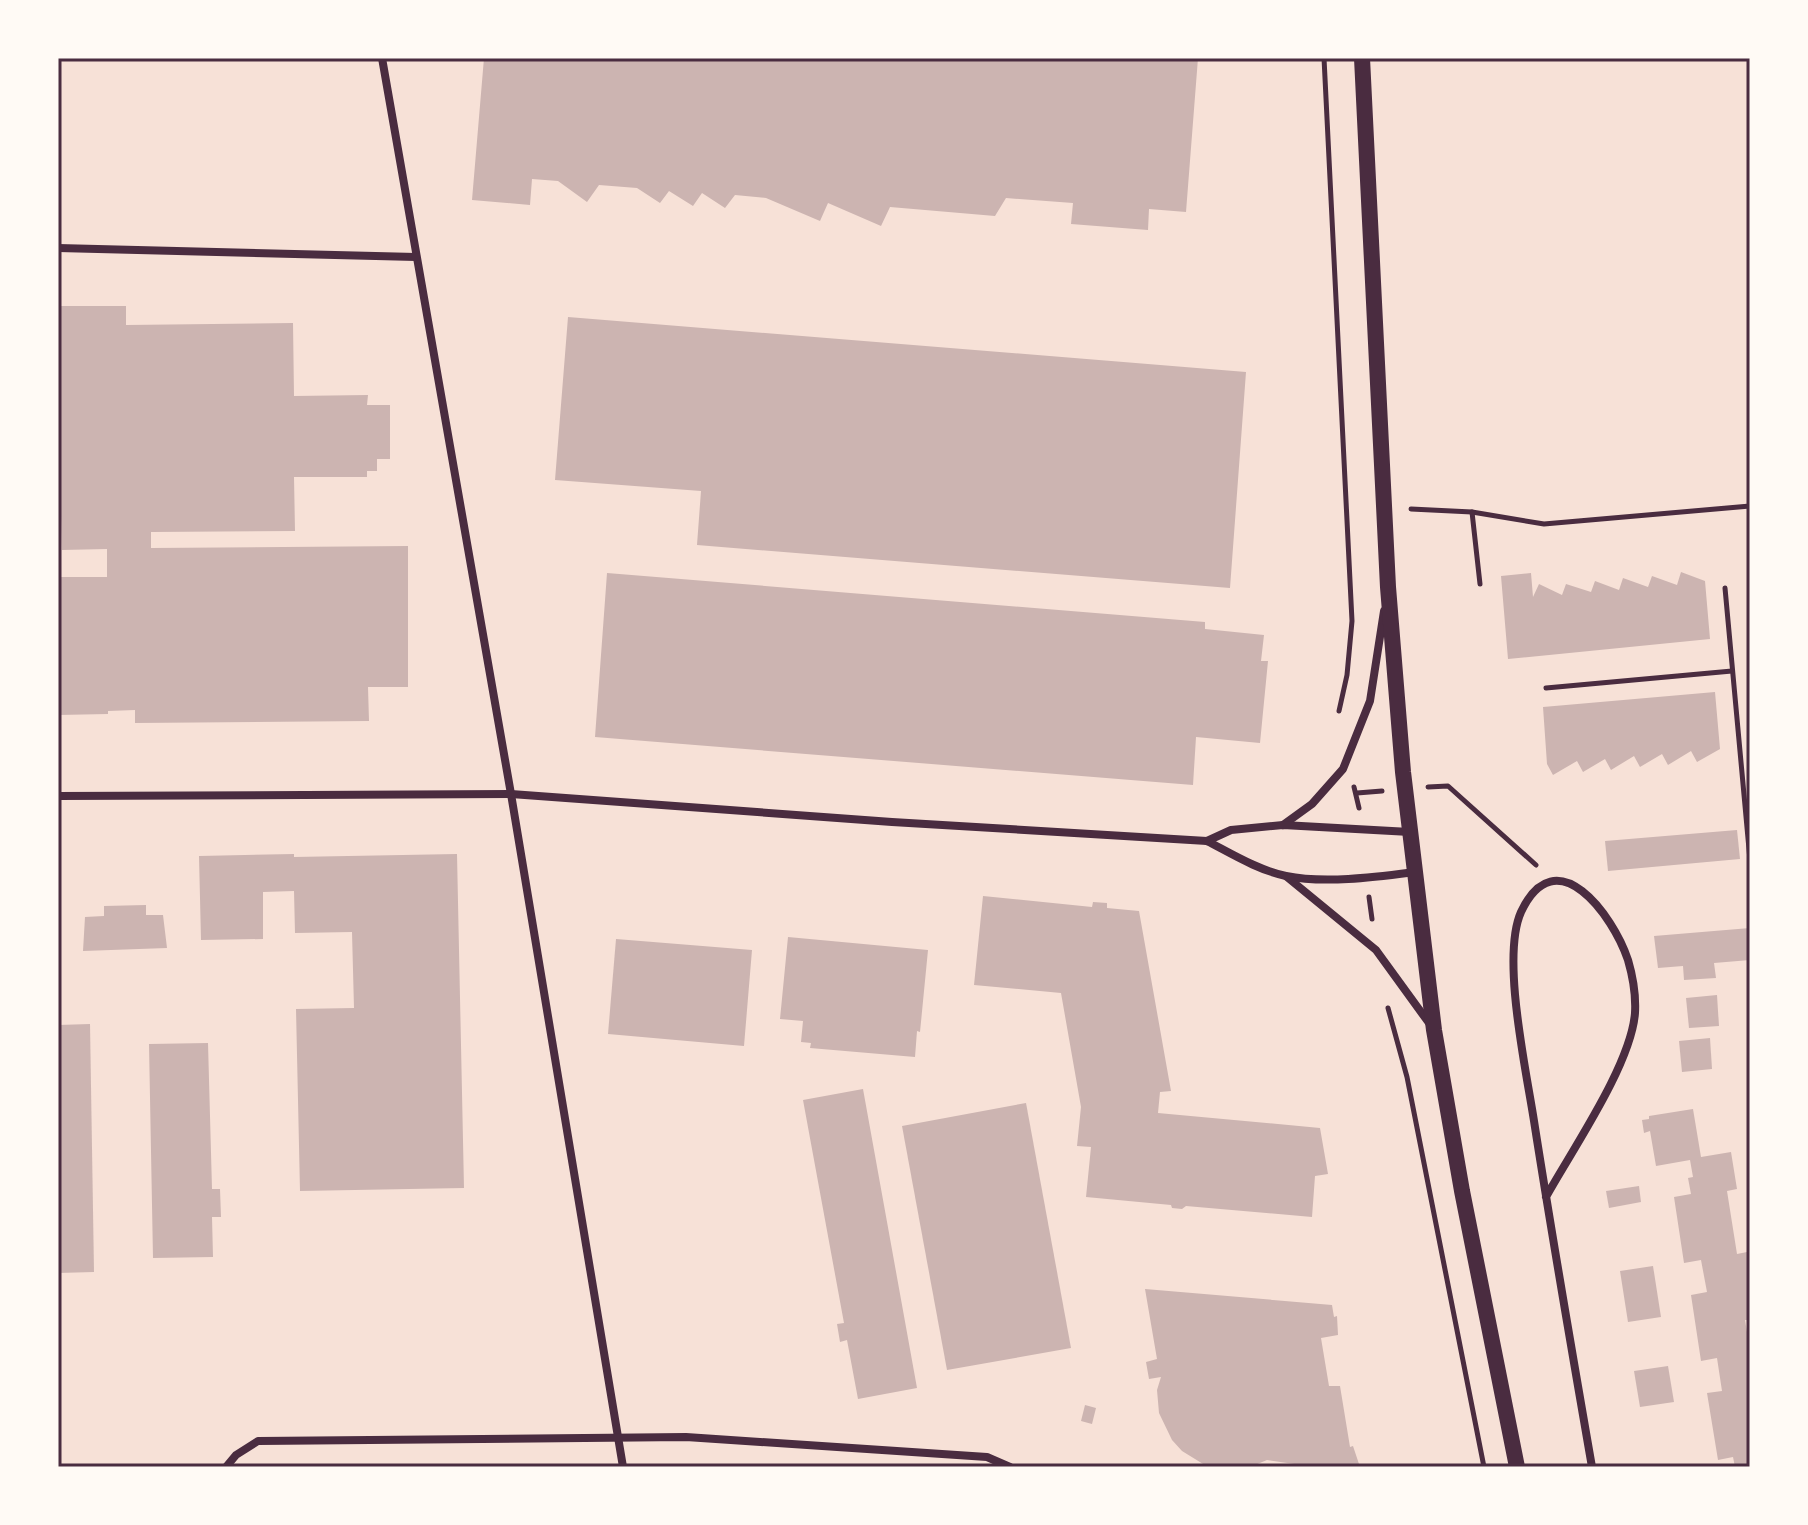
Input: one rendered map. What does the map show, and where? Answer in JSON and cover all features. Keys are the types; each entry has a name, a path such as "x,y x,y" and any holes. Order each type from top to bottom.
{"main road":[{"path":"1362,58 1388,587 1405,789 1434,1030 1462,1191 1517,1467"}],"street":[{"path":"382,58 511,794 623,1467"},
{"path":"58,248 416,257"},
{"path":"1283,825 1312,804 1343,769 1370,701 1388,587"},
{"path":"58,796 511,794 860,820 1207,841 1247,862 1286,876 1365,878 1416,872"},
{"path":"1207,841 1231,830 1283,825 1410,832"},
{"path":"1286,876 1376,950 1434,1030"},
{"path":"1546,1197 1618,1069 1635,1016 1635,993 1627,958 1609,920 1570,882 1552,879 1538,885 1516,923 1513,967 1546,1197 1592,1467"},
{"path":"226,1467 236,1455 258,1441 686,1437 987,1457 1010,1467"}],"path":[{"path":"1386,507 1472,512 1544,524 1750,506"},
{"path":"1472,512 1480,584"},
{"path":"1725,588 1750,860"},
{"path":"1546,688 1732,671"},
{"path":"1357,793 1448,786 1552,879"}],"building":[{"path":"484,58 1198,58 1186,212 1149,209 1148,230 1071,224 1073,203 1006,198 995,216 890,207 881,226 828,203 820,221 766,198 735,195 725,208 702,193 693,206 669,191 660,203 637,188 599,185 587,202 558,181 532,179 530,205 472,200"},
{"path":"59,306 126,306 126,325 293,323 294,396 368,395 367,405 390,405 390,459 377,459 377,471 367,471 367,477 294,477 295,531 151,532 151,548 408,546 408,687 368,687 369,721 135,723 135,710 58,715 58,577 107,577 107,549 62,550 61,516 58,516"},
{"path":"568,317 1246,372 1230,588 697,545 701,491 555,480"},
{"path":"1681,572 1705,581 1710,639 1508,659 1501,576 1531,573 1533,597 1539,584 1562,595 1566,584 1591,592 1595,581 1619,590 1623,578 1648,587 1652,576 1677,585"},
{"path":"607,573 1205,622 1205,629 1264,635 1261,661 1268,661 1260,743 1196,737 1193,785 595,737"},
{"path":"1715,692 1720,749 1697,762 1691,751 1668,765 1662,754 1640,767 1634,756 1611,770 1605,759 1583,772 1577,761 1553,775 1547,764 1543,707"},
{"path":"1737,830 1740,859 1608,871 1605,841"},
{"path":"294,854 294,857 457,854 464,1188 300,1191 296,1009 354,1008 352,932 295,933 294,891 263,892 263,939 201,940 199,856"},
{"path":"983,896 1092,907 1093,902 1107,903 1107,908 1139,911 1171,1091 1160,1092 1158,1113 1320,1128 1328,1174 1315,1176 1312,1217 1186,1206 1182,1209 1172,1208 1171,1205 1086,1197 1091,1147 1077,1146 1081,1107 1061,993 974,985"},
{"path":"146,905 146,915 163,915 167,948 83,951 85,917 104,916 104,906"},
{"path":"1750,928 1750,960 1714,963 1716,978 1684,980 1683,966 1658,968 1654,936"},
{"path":"788,937 928,950 915,1057 810,1048 811,1043 801,1042 803,1021 780,1019"},
{"path":"616,939 752,950 744,1046 608,1034"},
{"path":"1717,995 1719,1026 1689,1028 1686,998"},
{"path":"90,1024 94,1272 58,1273 58,1025"},
{"path":"1710,1038 1712,1069 1682,1072 1679,1041"},
{"path":"208,1043 212,1189 220,1189 221,1217 212,1217 213,1257 153,1258 149,1044"},
{"path":"863,1089 917,1388 858,1399 847,1340 840,1342 837,1324 844,1323 803,1100"},
{"path":"1026,1103 1071,1348 947,1370 902,1126"},
{"path":"1693,1109 1701,1157 1731,1152 1737,1189 1727,1191 1737,1254 1747,1252 1750,1269 1750,1320 1745,1320 1750,1350 1750,1467 1735,1467 1733,1457 1718,1460 1707,1393 1722,1391 1717,1358 1701,1361 1691,1295 1707,1292 1701,1260 1684,1263 1674,1197 1691,1194 1688,1178 1693,1177 1690,1160 1656,1166 1650,1131 1644,1133 1642,1120 1649,1119 1649,1116"},
{"path":"1639,1186 1641,1202 1609,1208 1606,1191"},
{"path":"1653,1266 1661,1317 1628,1322 1620,1271"},
{"path":"1145,1289 1332,1305 1334,1317 1337,1316 1338,1335 1321,1338 1329,1386 1340,1386 1350,1447 1353,1446 1360,1467 1315,1467 1267,1460 1250,1467 1208,1467 1182,1451 1172,1440 1159,1413 1157,1390 1161,1377 1149,1379 1146,1362 1157,1359"},
{"path":"1668,1366 1674,1402 1640,1407 1634,1371"},
{"path":"1085,1405 1096,1408 1092,1424 1081,1421"}]}
